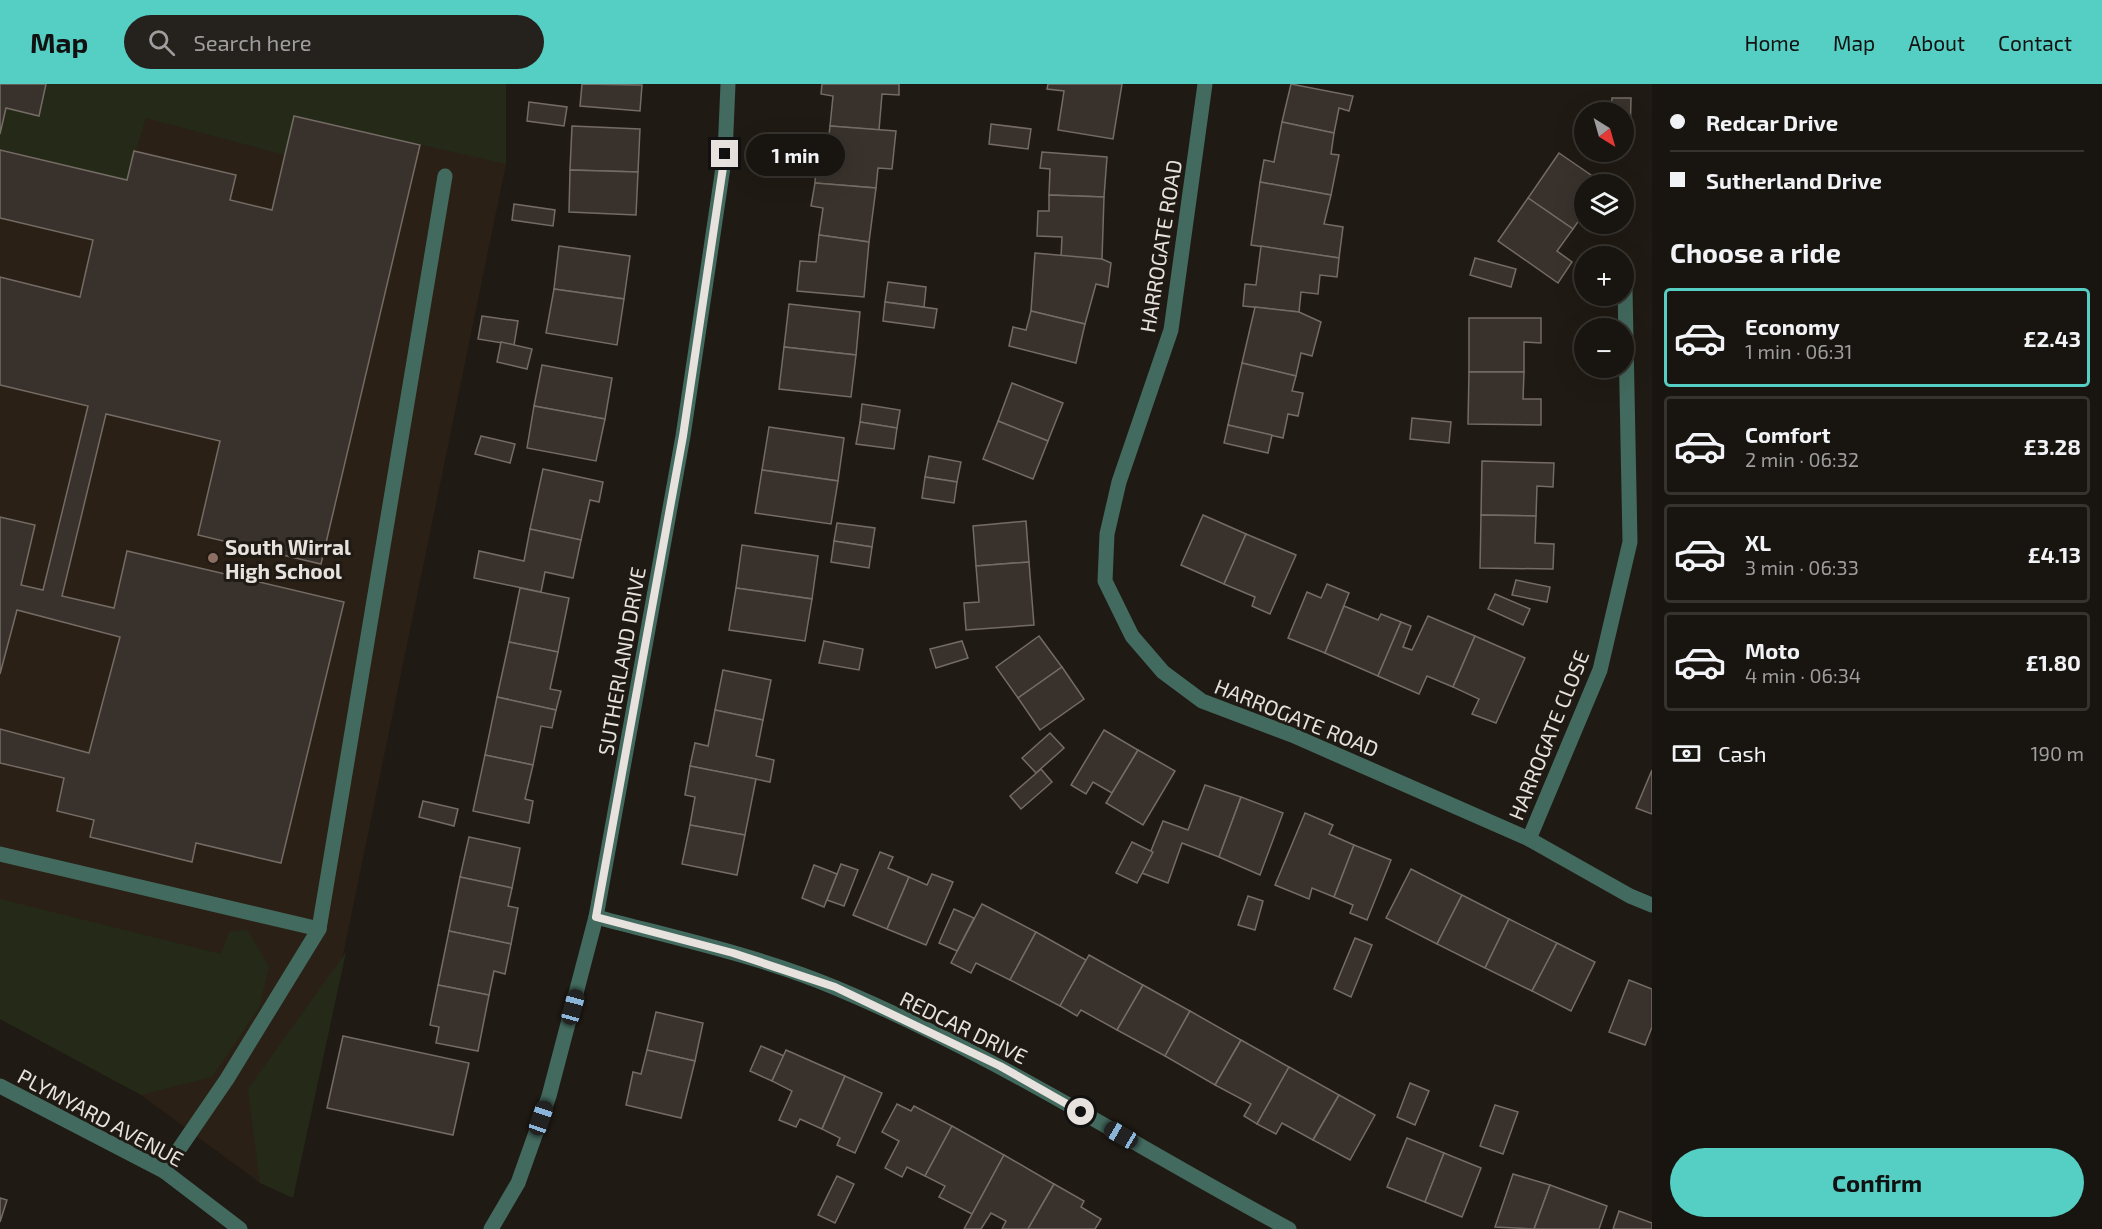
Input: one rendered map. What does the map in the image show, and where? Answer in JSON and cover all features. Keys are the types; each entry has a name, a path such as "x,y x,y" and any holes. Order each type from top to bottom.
{"street":[{"name":"SUTHERLAND DRIVE","path":"490,1229 518,1183 549,1096 596,917 683,436 725,154 728,84"},
{"name":"HARROGATE ROAD","path":"1205,84 1171,330 1119,482 1107,534 1105,580 1132,636 1163,672 1202,701 1292,735 1529,839 1630,896 1652,905"},
{"path":"164,1171 227,1079 319,929 445,176"},
{"name":"HARROGATE CLOSE","path":"1529,839 1600,670 1630,542 1625,306"},
{"path":"0,854 319,929"},
{"name":"REDCAR DRIVE","path":"596,917 733,953 835,987 1000,1066 1289,1229"},
{"name":"PLYMYARD AVENUE","path":"0,1086 164,1171 240,1229"}],"shaded area":[{"name":"South Wirral High School","path":"0,84 506,84 506,164 293,1198 260,1183 141,1095 0,1019"}],"green space":[{"path":"46,84 506,84 506,164 295,116 285,155 146,118 127,180 0,150 0,134 6,108 39,116"},
{"path":"0,899 221,954 229,932 247,930 269,966 259,1008 212,1077 141,1095 0,1019"},
{"path":"346,952 293,1198 260,1183 248,1089"}],"building":[{"path":"0,84 46,84 39,116 6,108 0,134"},
{"path":"582,84 642,85 640,111 580,106"},
{"path":"822,84 899,84 899,95 882,94 879,130 830,126 833,96 821,94"},
{"path":"1048,84 1122,84 1113,139 1058,130 1064,91 1047,89"},
{"path":"1291,84 1353,96 1349,111 1339,108 1334,133 1282,122"},
{"path":"1612,98 1631,98 1631,102 1612,102"},
{"path":"529,102 567,107 564,126 527,121"},
{"path":"294,116 420,145 321,564 198,535 220,441 106,414 62,596 114,608 127,551 344,602 281,863 196,843 192,862 90,837 94,820 57,811 64,778 0,763 0,729 89,753 120,637 17,610 0,674 0,517 35,525 21,585 43,590 88,406 0,385 0,277 80,297 93,240 0,218 0,150 127,180 134,151 236,175 230,200 272,210"},
{"path":"1282,122 1334,133 1331,154 1339,155 1331,195 1260,182 1264,160 1274,162"},
{"path":"991,124 1031,129 1028,149 989,144"},
{"path":"572,126 640,129 638,172 570,170"},
{"path":"830,126 896,131 892,169 878,168 876,188 815,183 817,154 827,154"},
{"path":"1042,152 1107,157 1104,197 1049,195 1050,169 1040,168"},
{"path":"1559,153 1589,174 1574,174 1573,229 1528,198"},
{"path":"570,170 638,172 636,215 569,212"},
{"path":"1260,182 1331,195 1324,224 1343,227 1339,258 1251,245"},
{"path":"815,183 876,188 869,242 819,235 823,208 811,206"},
{"path":"1049,195 1104,197 1102,259 1061,257 1062,237 1037,236 1038,211 1049,211"},
{"path":"1528,198 1573,229 1557,251 1572,262 1558,283 1498,241"},
{"path":"514,204 555,210 553,226 512,220"},
{"path":"819,235 869,242 864,297 797,291 800,261 816,262"},
{"path":"559,246 630,256 624,299 554,289"},
{"path":"1261,246 1339,258 1337,277 1320,275 1318,294 1301,292 1299,312 1243,306 1245,284 1256,285"},
{"path":"1035,253 1102,259 1111,263 1108,287 1096,284 1085,324 1031,311"},
{"path":"1475,258 1516,269 1511,287 1470,275"},
{"path":"888,282 926,287 924,307 885,302"},
{"path":"554,289 624,299 617,345 546,333"},
{"path":"885,302 937,309 934,328 883,321"},
{"path":"789,304 860,312 856,355 784,347"},
{"path":"1255,307 1299,312 1321,322 1312,356 1301,353 1296,376 1242,363"},
{"path":"1031,311 1085,324 1076,363 1009,346 1013,327 1026,330"},
{"path":"482,316 518,321 514,345 478,339"},
{"path":"1469,318 1541,318 1541,343 1524,342 1524,372 1469,372"},
{"path":"501,342 532,349 527,369 497,362"},
{"path":"784,347 856,355 851,397 779,389"},
{"path":"1242,363 1296,376 1292,391 1303,393 1298,416 1288,414 1283,438 1228,425"},
{"path":"542,365 612,378 605,419 534,406"},
{"path":"1469,372 1524,372 1523,399 1541,399 1541,425 1468,424"},
{"path":"1012,383 1063,403 1048,441 998,421"},
{"path":"862,404 900,410 897,428 860,422"},
{"path":"534,406 605,419 596,461 527,448"},
{"path":"1412,418 1451,422 1449,443 1410,439"},
{"path":"998,421 1048,441 1033,479 983,459"},
{"path":"860,422 897,428 894,449 856,444"},
{"path":"1228,425 1272,435 1268,453 1224,443"},
{"path":"769,427 844,438 838,481 762,470"},
{"path":"481,436 515,444 510,463 475,454"},
{"path":"929,456 961,462 957,482 925,477"},
{"path":"1482,461 1554,463 1553,487 1537,486 1536,516 1481,515"},
{"path":"543,469 603,482 599,502 590,500 581,540 530,529"},
{"path":"762,470 838,481 831,524 755,513"},
{"path":"925,477 957,482 954,503 922,498"},
{"path":"1203,515 1246,534 1224,584 1181,565"},
{"path":"1481,515 1536,516 1535,543 1554,544 1553,569 1480,568"},
{"path":"1026,521 1029,562 976,566 973,526"},
{"path":"837,523 875,528 872,547 834,541"},
{"path":"530,529 581,540 573,578 545,572 541,592 474,578 479,551 524,561"},
{"path":"1246,534 1296,555 1270,614 1252,606 1255,597 1224,584"},
{"path":"834,541 872,547 869,568 831,562"},
{"path":"742,545 818,556 812,599 736,588"},
{"path":"1029,562 1034,625 966,630 964,603 979,602 976,566"},
{"path":"1516,580 1550,587 1547,602 1512,595"},
{"path":"1327,584 1349,593 1325,653 1288,638 1307,592 1321,598"},
{"path":"520,588 569,598 558,652 509,642"},
{"path":"736,588 812,599 805,641 729,630"},
{"path":"1495,594 1530,609 1523,625 1488,609"},
{"path":"1344,606 1378,620 1381,614 1401,622 1378,676 1325,653"},
{"path":"1428,616 1475,636 1453,687 1427,676 1419,694 1378,676 1401,622 1411,626 1403,647 1412,650"},
{"path":"1039,636 1062,667 1018,698 996,667"},
{"path":"1475,636 1525,658 1496,723 1472,714 1479,699 1453,687"},
{"path":"824,641 863,649 859,670 819,663"},
{"path":"962,641 968,658 936,668 930,649"},
{"path":"509,642 558,652 550,689 561,691 556,710 497,697"},
{"path":"1062,667 1084,699 1040,730 1018,698"},
{"path":"723,670 771,680 763,720 715,710"},
{"path":"497,697 556,710 552,728 541,726 533,765 485,755"},
{"path":"715,710 763,720 756,756 774,760 770,782 690,766 695,743 708,746"},
{"path":"1104,730 1138,750 1112,793 1093,782 1086,794 1071,785"},
{"path":"1050,733 1064,748 1036,773 1022,758"},
{"path":"1138,750 1175,771 1143,825 1106,803"},
{"path":"485,755 533,765 525,799 533,801 529,823 473,811"},
{"path":"690,766 756,779 745,835 690,825 695,797 685,795"},
{"path":"1041,769 1052,782 1021,809 1010,796"},
{"path":"1652,770 1652,814 1636,808"},
{"path":"1205,785 1241,797 1219,857 1182,843 1168,883 1142,873 1163,821 1188,830"},
{"path":"1241,797 1283,813 1260,875 1219,857"},
{"path":"423,801 458,809 454,826 419,817"},
{"path":"1305,813 1333,825 1329,834 1354,845 1334,897 1312,888 1309,899 1275,885"},
{"path":"690,825 745,835 737,875 682,864"},
{"path":"469,837 520,848 512,888 460,877"},
{"path":"1132,842 1153,852 1137,883 1116,873"},
{"path":"1354,845 1391,860 1367,920 1350,913 1353,905 1334,897"},
{"path":"880,852 893,857 888,868 909,877 887,929 853,915"},
{"path":"841,864 858,870 844,906 827,900"},
{"path":"814,865 837,874 824,907 802,898"},
{"path":"1411,869 1462,895 1437,944 1386,918"},
{"path":"932,874 953,882 926,945 887,929 909,877 927,885"},
{"path":"460,877 512,888 508,906 518,908 511,944 449,931"},
{"path":"1462,895 1509,919 1485,968 1437,944"},
{"path":"1248,896 1263,901 1255,930 1238,925"},
{"path":"982,904 1036,932 1010,980 976,963 971,973 951,963"},
{"path":"954,909 974,918 957,951 939,943"},
{"path":"1509,919 1557,943 1532,991 1485,968"},
{"path":"449,931 511,944 505,974 494,971 489,995 438,985"},
{"path":"1036,932 1086,960 1060,1006 1010,980"},
{"path":"1355,938 1372,945 1351,997 1334,989"},
{"path":"1557,943 1595,962 1571,1011 1532,991"},
{"path":"1089,955 1143,985 1117,1030 1081,1010 1077,1016 1060,1006"},
{"path":"1629,980 1652,989 1652,1027 1645,1045 1609,1032"},
{"path":"438,985 489,995 478,1051 436,1043 439,1027 430,1025"},
{"path":"1143,985 1190,1011 1165,1056 1117,1030"},
{"path":"1190,1011 1241,1040 1215,1085 1165,1056"},
{"path":"656,1012 703,1023 695,1061 647,1050"},
{"path":"343,1036 469,1063 453,1135 327,1108"},
{"path":"1241,1040 1289,1067 1257,1124 1244,1116 1251,1104 1215,1085"},
{"path":"761,1046 784,1056 772,1081 750,1071"},
{"path":"647,1050 695,1061 681,1118 626,1105 633,1072 641,1074"},
{"path":"786,1050 845,1076 822,1129 800,1119 796,1127 779,1120 792,1091 772,1081"},
{"path":"1289,1067 1339,1095 1313,1140 1282,1123 1276,1134 1257,1124"},
{"path":"845,1076 882,1093 855,1153 837,1145 840,1138 822,1129"},
{"path":"1410,1083 1429,1091 1415,1125 1397,1117"},
{"path":"1339,1095 1375,1115 1350,1160 1313,1140"},
{"path":"897,1104 911,1111 914,1106 952,1126 925,1176 907,1167 902,1177 885,1168 899,1141 882,1132"},
{"path":"1495,1105 1518,1112 1503,1154 1480,1146"},
{"path":"952,1126 1004,1155 972,1214 939,1197 945,1186 925,1176"},
{"path":"1407,1138 1444,1153 1425,1202 1387,1187"},
{"path":"1444,1153 1481,1168 1462,1217 1425,1202"},
{"path":"1004,1155 1054,1184 1028,1229 1002,1229 1006,1221 991,1213 981,1229 964,1229"},
{"path":"1513,1174 1550,1185 1534,1229 1495,1227"},
{"path":"837,1176 854,1184 835,1223 818,1215"},
{"path":"1054,1184 1084,1201 1081,1207 1101,1219 1095,1229 1028,1229"},
{"path":"1550,1185 1607,1206 1599,1229 1534,1229"},
{"path":"0,1198 7,1200 0,1222"},
{"path":"1619,1211 1652,1223 1652,1229 1613,1229"}],"place":[{"name":"South Wirral High School","path":"213,558"}],"route":[{"path":"725,154 683,436 596,917 733,953 835,987 1000,1066 1081,1112"}]}
